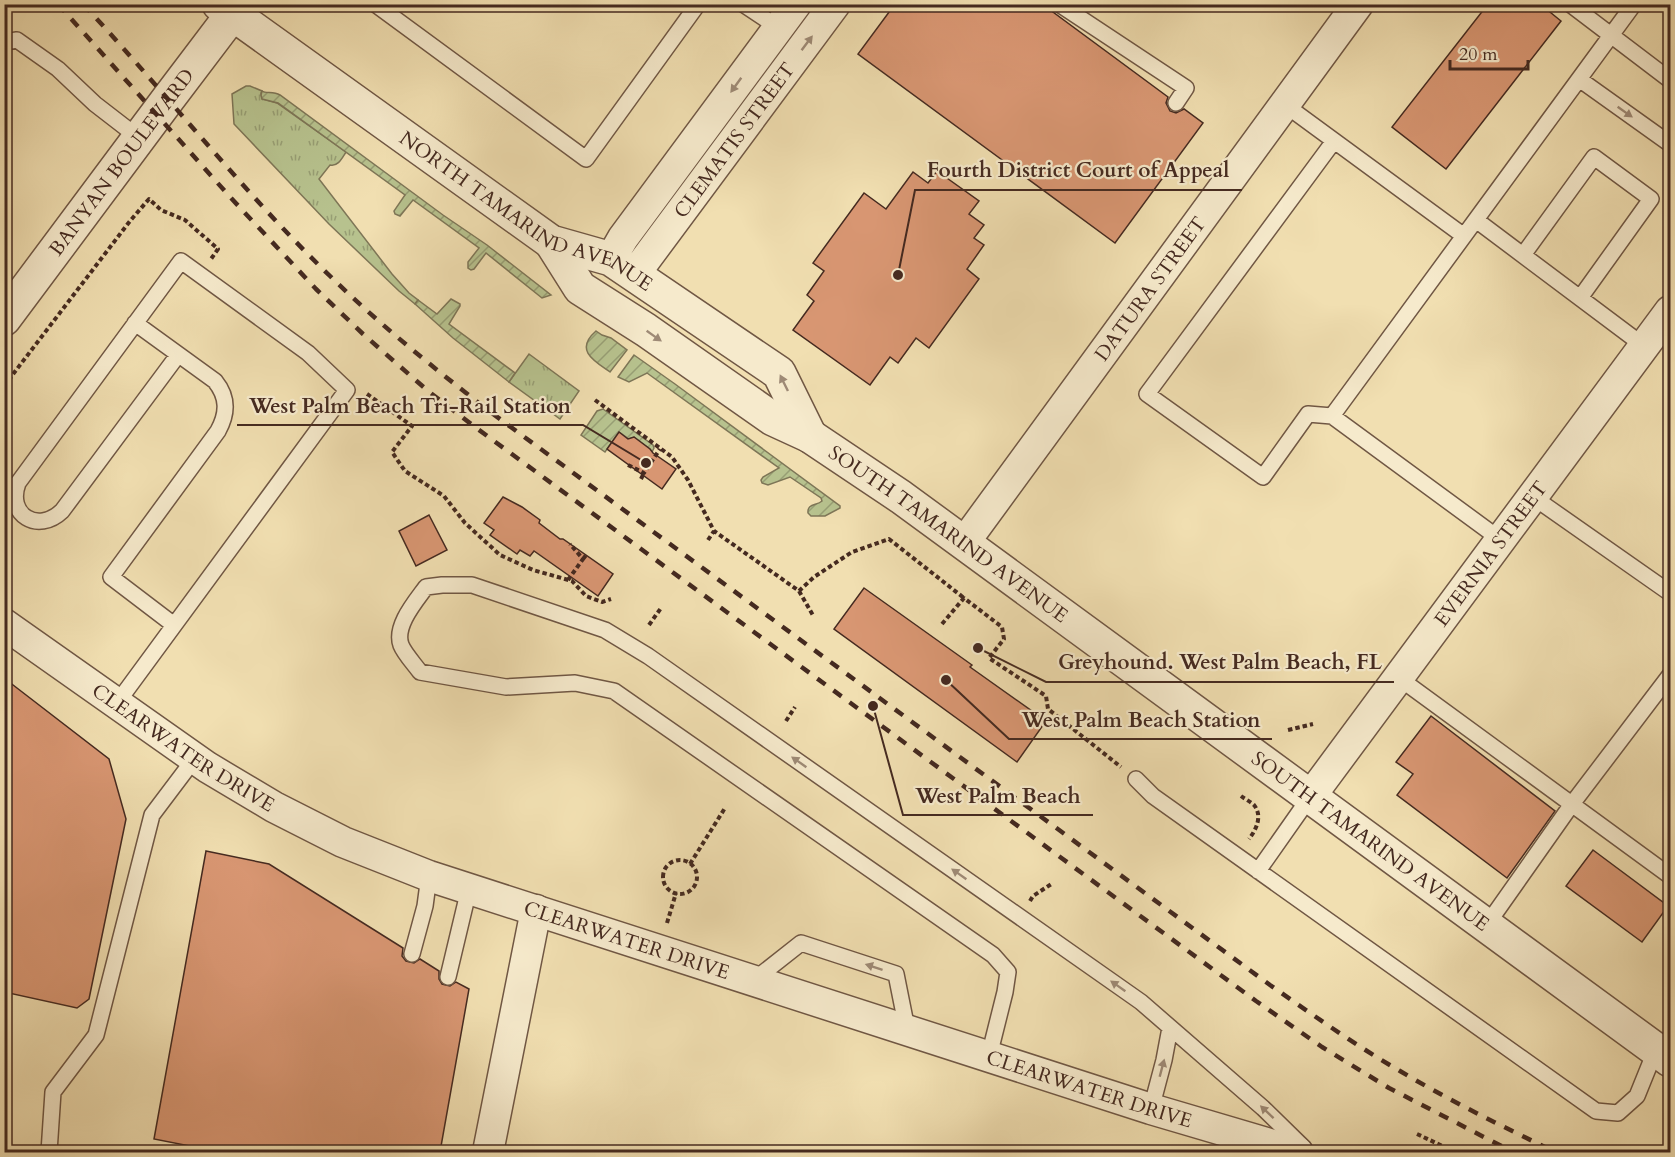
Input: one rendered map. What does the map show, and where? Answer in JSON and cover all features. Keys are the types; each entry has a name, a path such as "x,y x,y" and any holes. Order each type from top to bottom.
{"street":[{"name":"CLEMATIS STREET","path":"623,267 835,4"},
{"name":"DATURA STREET","path":"964,543 1358,4"},
{"name":"NORTH TAMARIND AVENUE","path":"231,8 551,242 623,267 779,373 810,436"},
{"name":"BANYAN BOULEVARD","path":"4,320 139,138 231,8"},
{"name":"CLEMATIS STREET","path":"623,267 623,238 787,16"},
{"name":"SOUTH TAMARIND AVENUE","path":"551,242 580,288 646,330 772,419 810,436 901,497 1486,926 1666,1046"},
{"path":"603,302 626,299 704,322"},
{"name":"EVERNIA STREET","path":"1310,798 1671,310"},
{"name":"CLEARWATER DRIVE","path":"4,624 195,758 274,807 343,842 469,889 1151,1109 1297,1152"},
{"path":"488,1152 536,910"}],"lane":[{"path":"375,4 586,159 698,4"},
{"path":"743,4 787,16"},
{"path":"1059,4 1186,88 1176,103"},
{"path":"1569,4 1671,80"},
{"path":"1332,416 1634,4"},
{"path":"4,42 17,39 58,69 95,104 139,138"},
{"path":"1579,79 1671,144"},
{"path":"1284,104 1464,236"},
{"path":"1334,141 1147,394 1263,477 1308,414 1332,416 1501,540"},
{"path":"1523,255 1594,157 1652,199 1580,298"},
{"path":"1476,220 1644,346"},
{"path":"117,704 347,390 308,353 181,261 18,483 14,491 15,500 23,515 39,522 56,518 178,355"},
{"path":"135,323 214,381 222,389 225,400 226,411 223,422 111,578 174,625"},
{"path":"1533,497 1671,593"},
{"path":"989,1056 1008,972 993,955 614,691 575,683 506,687 420,672 400,645 401,626 426,587 472,585 605,630 648,656 1141,1002 1263,1108 1309,1152"},
{"path":"1486,926 1572,804 1671,675"},
{"path":"1399,678 1671,876"},
{"path":"49,1152 53,1092 96,1035 152,815 195,758"},
{"path":"1136,779 1153,796 1596,1111 1618,1113 1637,1096 1666,1046"},
{"path":"1258,871 1310,798"},
{"path":"412,954 425,906 429,876"},
{"path":"448,976 469,889"},
{"path":"754,980 801,943 896,974 908,1029"},
{"path":"1151,1109 1170,1028"}],"path":[{"path":"4,386 149,199 161,210 185,220 218,249 200,275"},
{"path":"347,390 361,389 412,426 392,452 405,471 444,496 465,523 500,555 533,570 572,581 586,596 602,602 612,599"},
{"path":"595,400 672,457 688,480 714,531 799,591 814,617"},
{"path":"641,479 660,449"},
{"path":"628,465 644,473"},
{"path":"708,540 714,531"},
{"path":"799,591 814,577 852,552 889,539 1002,627 1004,639 989,658 1046,696 1048,709 1136,779"},
{"path":"570,544 583,558"},
{"path":"568,580 587,554"},
{"path":"942,624 964,598"},
{"path":"649,626 661,608"},
{"path":"786,721 795,707"},
{"path":"1288,730 1313,724"},
{"path":"1237,856 1258,825 1258,814 1254,806 1241,796"},
{"path":"690,864 725,808"},
{"path":"680,860 690,864 696,874 695,885 687,892 676,894 667,888 664,883 666,867 680,860"},
{"path":"1027,904 1033,896 1053,883"},
{"path":"667,924 676,894"},
{"path":"1417,1134 1455,1152"}],"green space":[{"path":"246,86 262,91 262,99 277,103 346,152 338,163 330,165 319,179 392,274 418,300 415,304 329,224 234,124 232,94"},
{"path":"262,91 280,95 487,245 551,295 542,298 486,253 474,269 468,268 468,262 479,248 413,200 400,216 395,214 394,211 405,195 278,103 262,99"},
{"path":"451,299 460,306 449,324 515,373 509,382 453,338 415,304 418,300 437,314"},
{"path":"596,331 611,338 627,350 610,372 593,359 587,349 590,338"},
{"path":"529,354 579,391 560,419 509,382"},
{"path":"634,355 840,508 825,516 811,516 808,513 809,508 820,503 821,498 790,477 768,485 762,483 763,477 779,468 647,373 629,382 618,377"},
{"path":"603,409 653,445 652,452 634,437 629,439 619,432 605,452 581,435 597,411"}],"building":[{"path":"895,4 1042,4 1168,97 1166,103 1170,111 1176,113 1184,109 1203,123 1115,243 858,54"},
{"path":"1488,4 1540,4 1561,21 1446,169 1392,127"},
{"path":"937,171 979,201 969,214 984,225 974,238 984,245 967,269 979,279 929,348 916,338 898,363 890,357 870,385 793,330 814,301 807,295 824,271 813,263 864,193 886,209 913,172 928,183"},
{"path":"619,432 628,439 634,437 676,469 662,489 607,449"},
{"path":"503,497 522,507 560,539 613,574 598,596 534,551 530,556 520,550 517,554 490,535 494,530 484,523"},
{"path":"429,515 447,550 416,566 399,531"},
{"path":"864,588 1046,721 1017,762 834,629"},
{"path":"4,678 109,759 126,819 89,999 77,1008 4,992"},
{"path":"1431,716 1555,811 1507,878 1397,795 1413,774 1396,762"},
{"path":"1593,850 1668,906 1642,942 1566,886"},
{"path":"206,851 269,864 403,948 402,956 406,961 414,963 420,959 439,971 442,984 450,986 456,982 469,989 440,1152 220,1152 154,1139"}],"railway":[{"path":"58,4 231,198 316,289 428,391 1256,1001 1322,1047 1389,1088 1513,1152"},
{"path":"83,4 298,244 388,329 489,411 1270,985 1367,1051 1419,1082 1555,1152"}],"place":[{"name":"Fourth District Court of Appeal","path":"898,275"},
{"name":"West Palm Beach Tri-Rail Station","path":"646,463"},
{"name":"Greyhound. West Palm Beach, FL","path":"978,648"},
{"name":"West Palm Beach Station","path":"946,680"},
{"name":"West Palm Beach","path":"873,706"}]}
